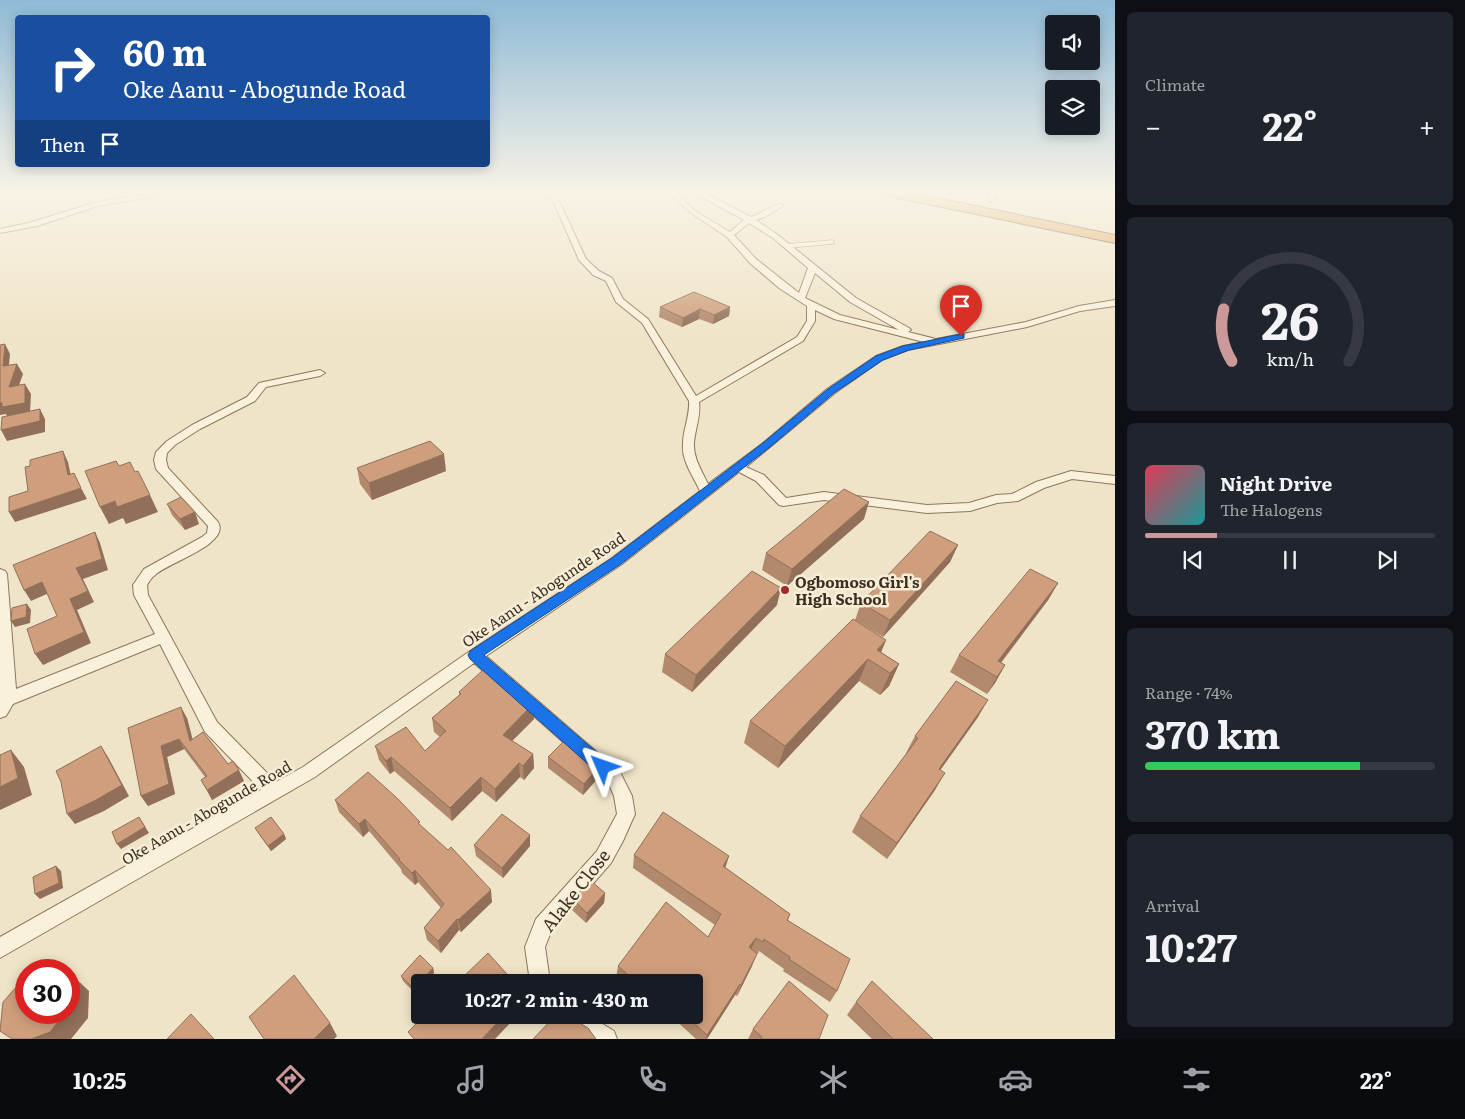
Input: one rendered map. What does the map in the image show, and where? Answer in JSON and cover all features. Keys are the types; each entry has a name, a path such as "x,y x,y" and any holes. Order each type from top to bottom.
{"street":[{"path":"573,239 583,260 596,273 608,280 619,300 645,321 694,401 696,411 688,447 692,462 706,492"},
{"path":"734,239 753,261 782,286 811,305 837,317 932,340"},
{"path":"778,239 853,300 932,340"},
{"path":"801,298 814,267"},
{"name":"Oke Aanu - Abogunde Road","path":"0,948 309,772 475,655 617,561 738,467 831,391 880,358 932,340 1027,324 1079,309 1115,303"},
{"path":"694,401 800,339 812,321 811,305"},
{"path":"1079,309 1115,310"},
{"path":"274,792 211,727 141,595 140,585 149,572 207,540 214,534 214,525 162,469 160,460 162,452 196,426 252,399 263,385 320,373"},
{"path":"738,467 760,478 783,502 824,496 927,509 970,507 996,499 1014,498 1040,485 1071,475 1115,480"},
{"path":"0,574 9,682 4,705"},
{"path":"4,705 163,637"},
{"name":"Alake Close","path":"475,655 614,778 623,796 626,814 617,835 604,857 543,926 535,947 539,974"},
{"path":"583,1024 606,1039"}],"lane":[{"path":"788,246 832,242"}],"building":[{"path":"694,292 730,307 714,315 700,309 683,318 660,307"},
{"path":"5,344 3,366 17,364 9,387 25,384 25,403 2,407 2,403 0,403 0,345"},
{"path":"40,409 40,421 1,430 2,417"},
{"path":"430,441 444,454 369,483 357,468"},
{"path":"63,451 68,475 74,473 81,488 9,512 9,497 28,491 25,467 30,466 30,460"},
{"path":"116,461 119,466 130,462 135,472 138,471 150,495 117,507 115,501 100,507 85,471"},
{"path":"844,489 869,502 792,569 766,553"},
{"path":"181,497 195,512 180,519 167,504"},
{"path":"930,531 958,545 890,620 861,603"},
{"path":"95,532 102,559 76,568 88,591 70,599 84,632 35,654 27,629 57,616 42,582 24,590 13,565"},
{"path":"1030,569 1058,583 998,661 1005,665 997,677 959,655"},
{"path":"752,571 781,588 696,675 665,654"},
{"path":"27,604 26,617 11,621 12,608"},
{"path":"853,619 886,640 877,650 899,664 890,673 868,659 785,746 750,721"},
{"path":"483,670 533,704 503,735 533,754 523,766 519,763 495,789 481,777 450,808 391,757 386,761 375,746 406,727 425,751 446,731 432,718 461,694 459,692"},
{"path":"956,681 988,700 939,769 945,773 897,843 860,816 918,738 915,736"},
{"path":"181,707 190,741 203,732 228,764 233,761 239,770 207,790 201,780 207,776 179,739 161,746 169,784 141,796 128,728"},
{"path":"566,739 600,765 584,784 548,757"},
{"path":"101,746 122,785 67,814 61,782 56,771"},
{"path":"11,750 18,778 0,787 0,755"},
{"path":"368,772 397,798 420,822 418,823 448,850 451,847 491,890 457,919 438,941 424,928 444,904 415,870 412,873 399,860 365,819 359,824 335,800"},
{"path":"663,812 729,856 723,866 790,914 787,920 850,959 837,991 789,959 790,957 764,939 763,942 756,938 749,947 757,954 741,985 707,1035 695,1024 703,1024 703,974 627,974 618,966 666,902 708,937 721,914 634,855"},
{"path":"502,814 530,835 502,868 474,845"},
{"path":"139,817 145,827 117,844 112,832"},
{"path":"271,817 284,834 268,846 255,828"},
{"path":"56,866 59,883 35,894 33,877"},
{"path":"590,880 605,893 587,913 573,900"},
{"path":"488,953 507,974 466,974"},
{"path":"420,955 433,968 428,974 411,974 411,986 401,976"},
{"path":"294,975 330,1023 314,1039 264,1039 249,1017"},
{"path":"789,981 828,1015 819,1039 760,1039 762,1037 753,1029"},
{"path":"872,981 933,1039 893,1039 856,1002"},
{"path":"15,988 15,1024 56,1024 50,1032 31,1039 12,1039 0,1031 3,1002"},
{"path":"191,1014 214,1039 167,1039"},
{"path":"416,1024 496,1024 482,1039 414,1039 408,1032"},
{"path":"547,1024 581,1024 588,1028 596,1039 533,1039"}],"place":[{"name":"Ogbomoso Girl's High School","path":"785,590"}],"route":[{"path":"603,767 475,655 617,561 766,445 831,391 880,358 906,348 961,336"}]}
